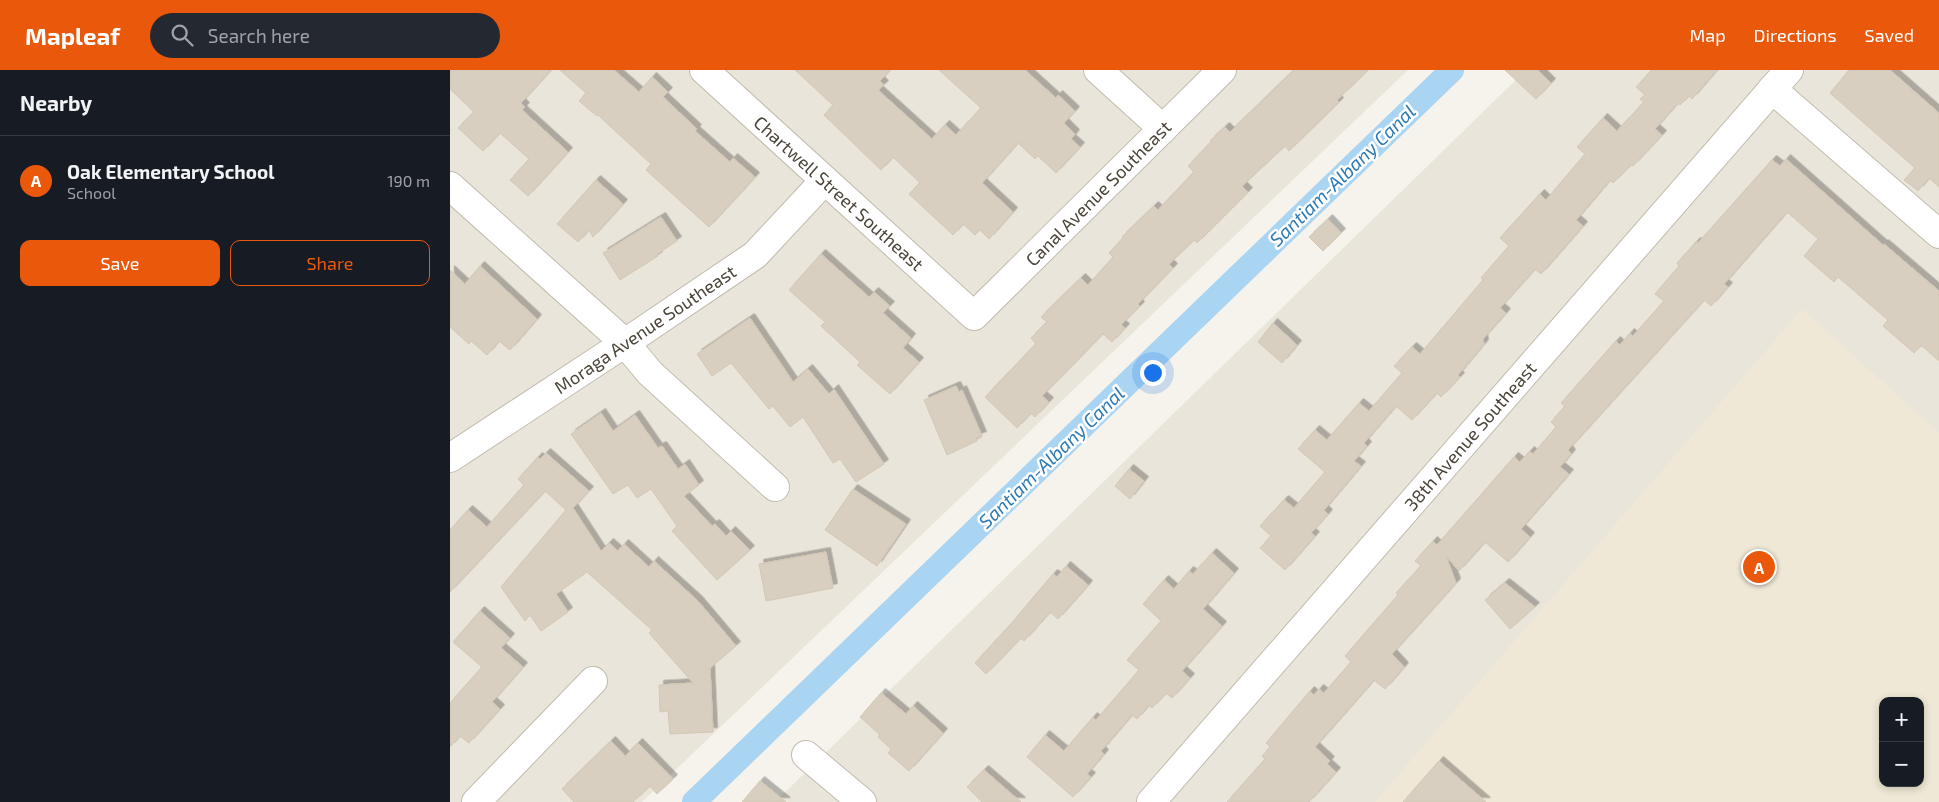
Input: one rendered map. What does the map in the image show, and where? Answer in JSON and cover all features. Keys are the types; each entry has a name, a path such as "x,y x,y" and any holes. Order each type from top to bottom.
{"street":[{"name":"Chartwell Street Southeast","path":"704,70 974,316"},
{"path":"1098,70 1163,129"},
{"name":"Canal Avenue Southeast","path":"974,316 1222,70"},
{"path":"1780,80 1939,234"},
{"name":"38th Avenue Southeast","path":"1151,802 1780,80"},
{"name":"Moraga Avenue Southeast","path":"450,458 755,255 824,181"},
{"path":"450,186 625,343 650,374 775,486"},
{"path":"476,802 593,681"},
{"path":"806,755 862,802"}],"shaded area":[{"path":"450,70 1408,70 642,802 450,802"},
{"path":"1526,70 1939,70 1939,802 775,802"},
{"path":"1802,309 1939,433 1939,802 1375,802"}],"building":[{"path":"450,70 551,70 521,103 525,107 522,110 568,152 528,196 510,180 529,159 500,133 483,151 458,128 474,112 450,89"},
{"path":"560,70 614,70 639,92 652,77 668,92 663,97 697,129 695,131 730,162 733,158 755,177 709,227 646,170 651,164 598,115 579,101 586,93"},
{"path":"795,70 890,70 880,81 884,85 878,90 932,139 945,125 956,135 981,108 939,70 1025,70 1056,98 1058,95 1075,111 1064,123 1075,134 1071,139 1080,147 1056,173 1038,156 1035,159 1018,143 982,183 1013,212 989,239 980,230 975,235 963,224 953,235 909,194 920,183 893,157 881,170 824,115 833,105"},
{"path":"1294,70 1368,70 1337,100 1339,102 1289,151 1285,146 1242,186 1248,192 1197,243 1194,240 1169,264 1173,268 1138,304 1140,306 1121,325 1125,328 1112,342 1103,334 1042,396 1049,402 1035,417 1031,413 1017,428 985,397 1036,344 1031,338 1047,322 1041,317 1081,278 1088,285 1113,257 1109,253 1122,237 1154,206 1158,210 1194,172 1188,166 1210,141 1225,127 1230,132"},
{"path":"1505,70 1538,70 1551,83 1536,99"},
{"path":"1652,70 1717,70 1692,99 1689,96 1680,105 1678,103 1655,129 1662,135 1633,166 1631,165 1613,183 1610,180 1576,220 1583,226 1541,274 1535,269 1500,308 1506,313 1483,339 1484,344 1458,375 1460,377 1441,397 1437,393 1412,420 1396,406 1364,443 1367,446 1354,461 1361,466 1324,510 1328,514 1311,533 1315,536 1285,570 1260,548 1271,536 1260,526 1284,500 1294,508 1325,472 1298,449 1315,430 1327,440 1359,403 1369,411 1402,373 1394,366 1412,347 1420,354 1483,280 1481,278 1509,246 1500,238 1540,194 1546,200 1585,154 1577,147 1603,118 1617,131 1644,102 1640,99 1645,95 1636,87"},
{"path":"1849,70 1890,70 1939,113 1939,187 1929,178 1918,191 1904,180 1915,168 1830,93"},
{"path":"1786,159 1883,245 1939,291 1939,361 1921,345 1914,353 1883,326 1888,320 1838,277 1834,282 1804,256 1818,239 1787,212 1724,284 1728,287 1711,306 1704,300 1568,450 1571,454 1560,467 1569,474 1521,529 1530,537 1508,562 1485,542 1459,571 1446,556 1456,583 1392,654 1404,667 1385,689 1374,680 1315,747 1330,761 1327,764 1336,772 1309,802 1227,802 1265,759 1262,756 1270,747 1266,743 1310,691 1314,695 1319,689 1324,693 1351,662 1345,656 1398,595 1396,593 1421,566 1415,561 1433,541 1437,545 1514,457 1520,462 1530,451 1533,454 1556,427 1551,422 1565,406 1561,403 1616,341 1620,345 1630,333 1633,336 1664,301 1655,294 1679,266 1677,263 1696,242 1698,243 1772,160 1780,166"},
{"path":"596,180 623,204 593,237 589,230 578,242 557,224"},
{"path":"661,217 677,241 657,254 658,256 620,280 603,253"},
{"path":"1328,219 1341,233 1323,251 1309,237"},
{"path":"821,254 869,297 874,292 890,306 883,313 911,338 903,348 919,362 890,394 857,365 860,362 821,326 825,322 789,290"},
{"path":"480,266 537,319 510,350 499,341 487,355 471,341 469,344 450,327 450,270 465,284"},
{"path":"750,318 793,382 808,369 829,394 834,389 884,464 856,482 840,459 833,463 803,417 790,427 773,406 769,409 731,363 712,376 697,354"},
{"path":"1273,323 1297,345 1282,363 1258,342"},
{"path":"956,386 959,392 962,390 982,436 976,438 977,441 947,455 924,400"},
{"path":"601,413 613,431 635,415 658,448 662,446 678,469 685,464 699,485 684,496 712,526 715,524 726,536 731,531 750,550 717,580 672,531 677,526 651,489 637,498 628,485 613,494 571,434"},
{"path":"546,453 589,491 573,508 601,551 609,543 618,551 624,544 649,567 654,561 698,601 736,646 710,668 713,732 670,734 668,711 660,712 659,685 693,683 649,633 652,630 587,572 556,594 568,612 541,631 530,615 525,621 501,587 566,510 545,491 450,592 450,530 468,510 487,527 524,485 518,479 538,457 540,459"},
{"path":"1129,469 1144,481 1130,499 1115,486"},
{"path":"853,489 906,524 877,566 825,530"},
{"path":"826,552 833,588 766,601 759,564"},
{"path":"1212,553 1234,573 1203,609 1222,626 1182,671 1190,678 1172,698 1166,693 1152,708 1149,705 1137,719 1132,715 1101,751 1104,754 1087,774 1091,777 1073,797 1027,757 1045,735 1064,751 1093,717 1096,720 1139,670 1127,660 1161,621 1143,604 1164,580 1174,589 1189,571 1193,574"},
{"path":"1066,566 1088,585 1058,619 1050,612 1024,641 1021,638 986,674 975,663 1053,574 1057,577"},
{"path":"1505,583 1535,607 1510,629 1485,600"},
{"path":"480,611 510,638 501,648 523,667 492,702 500,709 469,743 460,736 450,747 450,703 482,667 453,642"},
{"path":"881,693 906,714 913,706 943,733 909,771 888,753 891,749 878,737 880,735 860,717"},
{"path":"611,741 625,756 638,743 673,779 657,794 650,786 633,802 574,802 562,789"},
{"path":"1439,761 1486,802 1403,802"},
{"path":"984,770 1021,802 982,802 967,787"},
{"path":"760,781 786,802 742,802"}],"waterway":[{"name":"Santiam-Albany Canal","path":"694,802 1452,70"}],"place":[{"name":"Oak Elementary School","path":"1759,567"}]}
